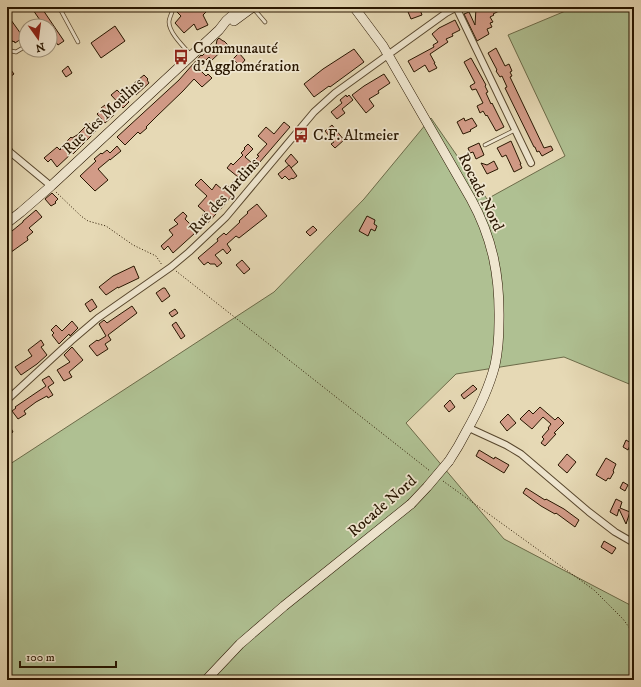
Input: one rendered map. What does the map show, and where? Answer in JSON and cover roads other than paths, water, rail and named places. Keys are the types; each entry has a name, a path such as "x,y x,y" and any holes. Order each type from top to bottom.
{"main road":[{"name":"Rue des Moulins","path":"7,223 51,186 242,7"},
{"name":"Rue des Moulins","path":"219,30 230,24 252,7"},
{"name":"Rocade Nord","path":"206,680 240,644 284,606 411,504 427,487 454,454 485,395 495,364 499,339 498,284 488,237 478,212 388,55 354,7"}],"street":[{"name":"Rue des Jardins","path":"7,400 98,318 169,268 189,252 226,217 314,112 335,93 446,13 457,7"},
{"path":"457,7 531,163"},
{"path":"7,148 51,186"},
{"path":"468,428 506,445 521,454 589,512 634,543"}],"lane":[{"path":"59,7 78,42"},
{"path":"169,7 172,12 169,21 174,36 192,55"},
{"path":"252,7 265,22"},
{"path":"7,50 16,52 18,51"},
{"path":"485,145 515,130"}],"place":[{"name":"Communauté d’Agglomération","path":"181,57"},
{"name":"C.F. Altmeier","path":"301,135"}]}
